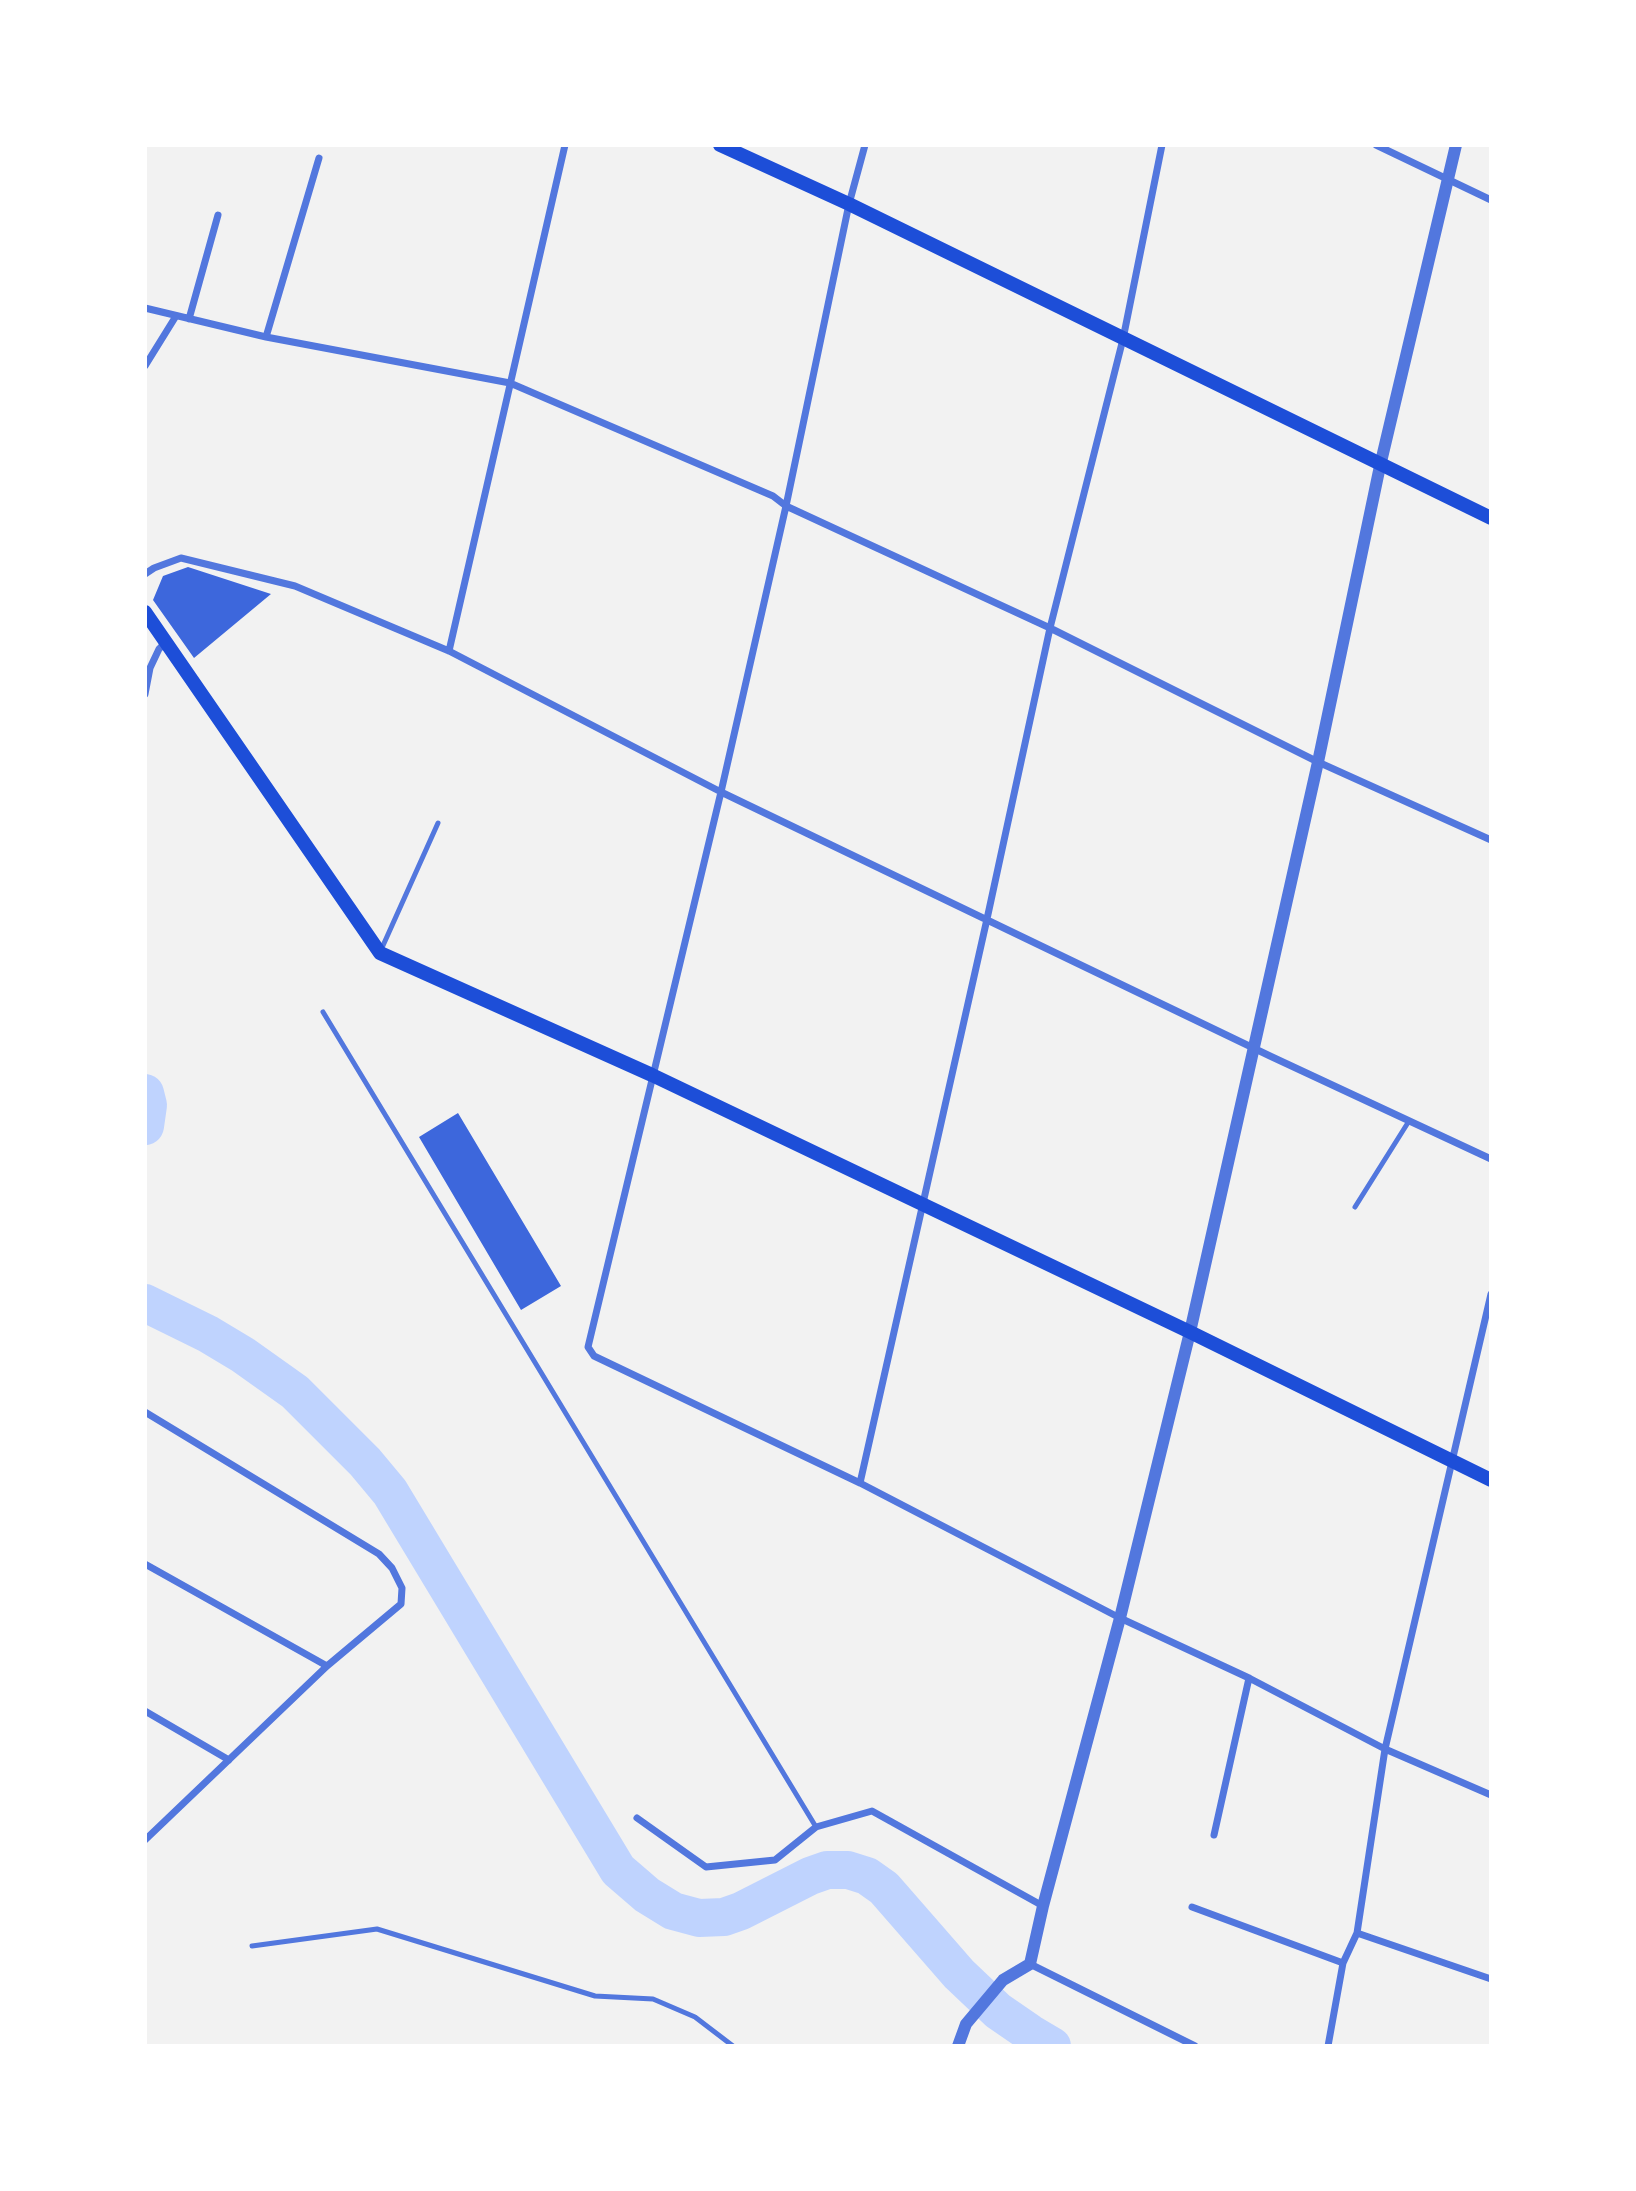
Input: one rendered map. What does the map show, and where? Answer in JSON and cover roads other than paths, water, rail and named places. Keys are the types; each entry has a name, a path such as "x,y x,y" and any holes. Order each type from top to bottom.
{"main road":[{"path":"720,145 849,204 1491,518"},
{"path":"145,612 380,953 652,1075 1190,1332 1491,1480"}],"street":[{"path":"449,651 565,145"},
{"path":"865,145 849,204 786,506 722,792 588,1347 594,1356 860,1483 1120,1618 1249,1678 1385,1749 1491,1795"},
{"path":"860,1483 1050,628 1123,339 1162,145"},
{"path":"1376,145 1491,200"},
{"path":"958,2046 966,2024 1003,1980 1030,1964 1120,1618 1190,1332 1318,762 1380,466 1456,145"},
{"path":"266,337 319,158"},
{"path":"189,319 218,215"},
{"path":"145,308 266,337 510,383 773,496 786,506 1050,628 1318,762 1491,840"},
{"path":"145,366 176,316"},
{"path":"145,574 153,568 181,558 295,586 449,651 722,792 1253,1048 1491,1159"},
{"path":"145,694 150,668 159,649 166,642"},
{"path":"1328,2046 1343,1964 1357,1933 1385,1749 1491,1294"},
{"path":"145,1412 379,1554 392,1568 402,1588 401,1604 327,1666 145,1840"},
{"path":"145,1564 327,1666"},
{"path":"1214,1835 1249,1678"},
{"path":"145,1711 229,1760"},
{"path":"638,1818 706,1867 775,1860 816,1827 872,1811 1043,1906"},
{"path":"1192,1907 1343,1964"},
{"path":"1357,1933 1491,1979"},
{"path":"1030,1964 1195,2046"}],"lane":[{"path":"380,953 438,822"},
{"path":"323,1012 816,1827"},
{"path":"1355,1207 1409,1121"},
{"path":"252,1945 377,1929 596,1996 653,1999 695,2017 733,2046"}],"waterway":[{"path":"145,1093 148,1105 145,1126"},
{"path":"145,1303 208,1334 295,1392 365,1462 390,1492 618,1870 647,1895 673,1911 699,1918 724,1917 827,1870 848,1870 867,1876 884,1888 959,1974 998,2011 1052,2046"}]}
